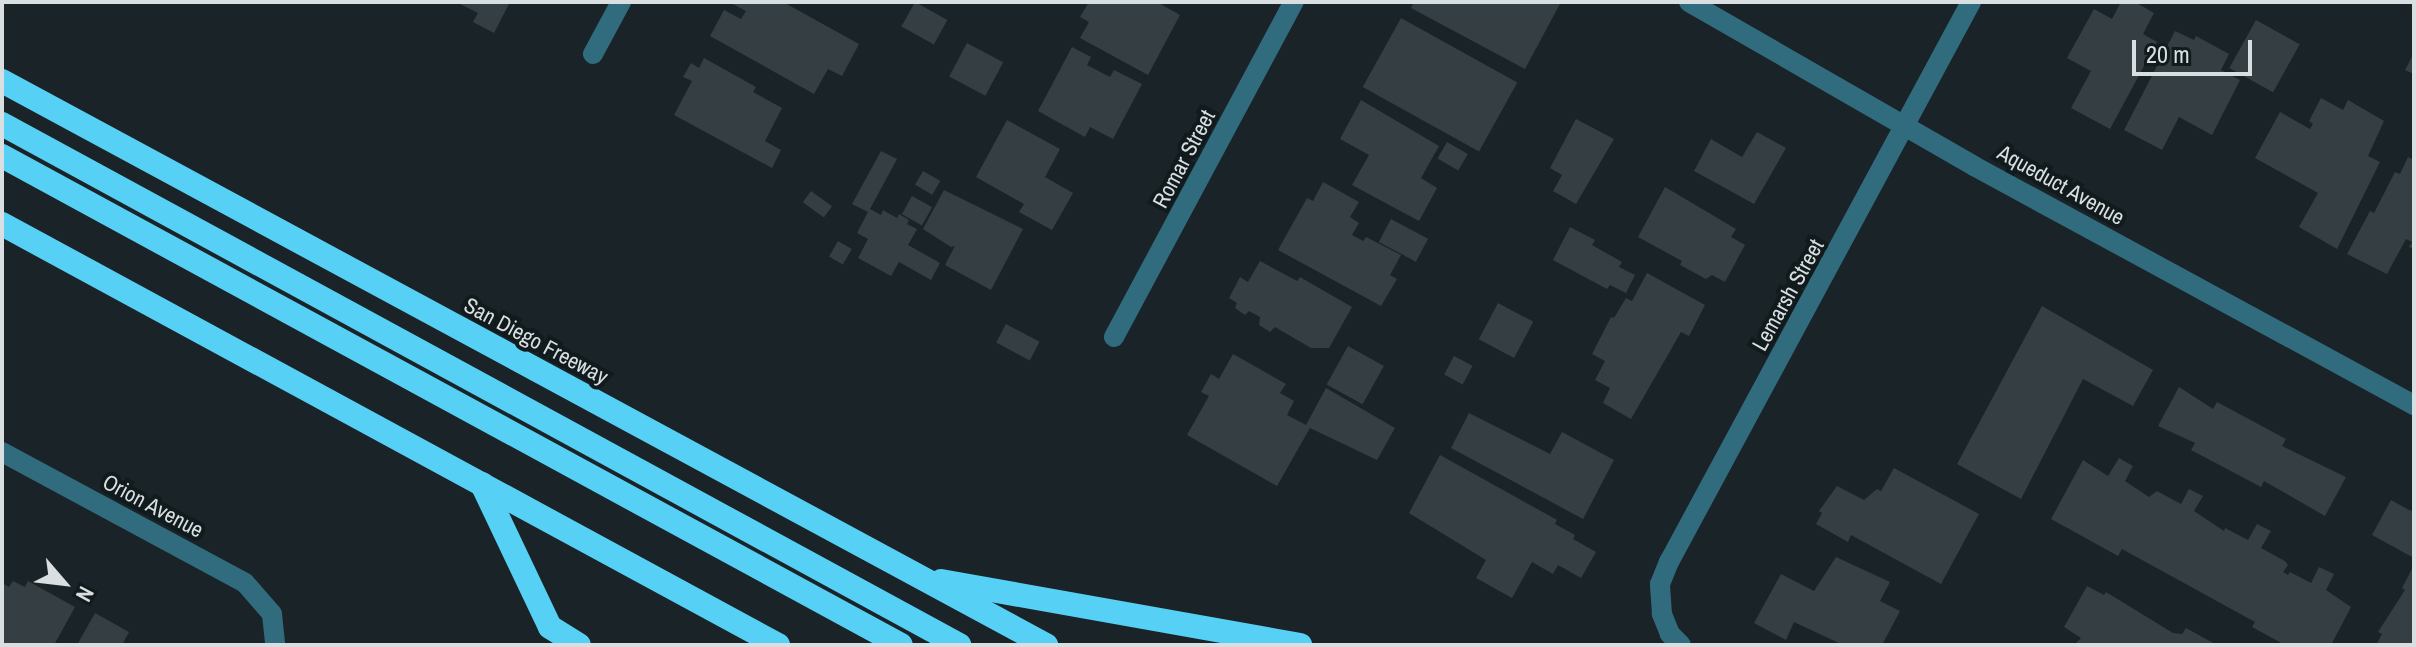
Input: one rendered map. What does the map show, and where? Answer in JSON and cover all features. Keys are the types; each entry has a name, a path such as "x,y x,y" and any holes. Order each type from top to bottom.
{"highway":[{"name":"San Diego Freeway","path":"2,81 1046,645"},
{"path":"2,124 959,645"},
{"path":"2,156 901,645"},
{"path":"2,224 778,645"},
{"path":"482,484 550,627 579,645"},
{"path":"919,577 1300,645"}],"street":[{"path":"593,54 621,2"},
{"name":"Romar Street","path":"1114,337 1294,2"},
{"name":"Aqueduct Avenue","path":"1689,2 1869,102 1906,127 2414,405"},
{"name":"Lemarsh Street","path":"1681,645 1670,634 1662,614 1660,584 1669,562 1971,2"},
{"name":"Orion Avenue","path":"2,452 245,583 272,614 275,645"}],"building":[{"path":"456,2 510,2 494,33 473,22 478,13"},
{"path":"729,2 783,2 859,44 842,76 828,69 814,94 710,36 724,10 741,19 746,11"},
{"path":"915,2 947,20 934,44 901,26"},
{"path":"1089,2 1157,2 1180,15 1148,75 1080,38 1089,22 1080,17"},
{"path":"1414,2 1561,2 1525,69 1411,8"},
{"path":"2121,2 2135,2 2154,13 2143,34 2157,42 2110,129 2071,108 2091,71 2067,58 2094,9 2112,19"},
{"path":"1401,18 1517,82 1479,152 1363,87"},
{"path":"2256,20 2300,44 2273,92 2229,68"},
{"path":"2175,31 2194,40 2196,36 2229,54 2221,70 2240,80 2212,135 2179,117 2162,150 2124,130"},
{"path":"967,43 1003,62 985,96 949,77"},
{"path":"1072,47 1091,57 1087,65 1110,77 1114,70 1142,84 1113,139 1090,127 1085,137 1038,111"},
{"path":"2414,53 2414,74 2405,70"},
{"path":"704,58 756,87 753,92 782,108 765,141 781,150 772,168 674,115 692,81 683,77 691,63 699,68"},
{"path":"2321,98 2343,110 2348,100 2384,121 2368,156 2380,162 2337,249 2299,227 2318,193 2255,158 2280,112 2310,129 2313,124 2309,121"},
{"path":"1361,100 1439,146 1421,178 1437,188 1419,221 1352,185 1369,155 1340,139"},
{"path":"1576,119 1614,139 1576,204 1553,191 1562,175 1550,168"},
{"path":"1007,120 1060,149 1045,177 1073,193 1052,230 1019,212 1024,204 976,177"},
{"path":"1757,132 1786,148 1754,204 1694,171 1711,139 1742,157"},
{"path":"1447,142 1468,154 1458,170 1438,158"},
{"path":"881,151 897,159 870,209 881,215 883,210 897,218 899,214 909,220 907,224 917,229 908,245 940,263 931,280 899,262 891,276 858,258 868,239 857,233 868,212 852,204"},
{"path":"2408,157 2414,160 2414,249 2409,247 2412,242 2406,239 2387,274 2347,254 2370,211 2374,213 2395,172 2400,174"},
{"path":"923,171 940,181 932,195 915,185"},
{"path":"1323,182 1359,202 1350,217 1359,223 1352,235 1363,241 1366,237 1401,255 1390,275 1397,279 1381,306 1278,250 1307,198 1313,201"},
{"path":"1665,187 1736,229 1731,237 1745,245 1725,282 1712,275 1706,279 1680,265 1682,261 1638,237"},
{"path":"944,190 1023,229 991,290 945,265 955,246 951,247 923,229"},
{"path":"811,191 832,206 824,218 803,202"},
{"path":"912,196 932,207 922,226 902,214"},
{"path":"1391,219 1428,239 1416,262 1379,242"},
{"path":"1570,227 1595,240 1592,245 1622,262 1619,267 1635,275 1626,293 1610,285 1607,289 1553,260"},
{"path":"838,241 852,249 843,265 829,257"},
{"path":"1260,261 1297,281 1300,277 1352,307 1329,348 1311,348 1275,327 1270,332 1259,325 1260,317 1249,311 1245,315 1235,308 1237,303 1229,298 1240,277 1248,282"},
{"path":"1647,273 1705,305 1689,336 1681,332 1631,419 1603,403 1610,388 1595,380 1605,361 1592,354 1611,317 1614,318 1626,298 1632,301"},
{"path":"1498,303 1533,322 1514,358 1479,339"},
{"path":"2042,306 2153,370 2133,406 2083,379 2021,499 1957,464"},
{"path":"1006,324 1040,342 1030,360 996,343"},
{"path":"1348,346 1384,366 1363,404 1327,384"},
{"path":"1233,354 1286,384 1280,393 1294,401 1287,415 1306,425 1326,388 1395,428 1377,460 1310,428 1277,486 1187,435 1209,396 1201,392 1211,374 1219,379"},
{"path":"1454,356 1473,366 1463,384 1444,375"},
{"path":"2179,387 2213,409 2217,402 2286,439 2282,446 2346,477 2325,516 2264,481 2261,487 2191,450 2195,443 2158,426"},
{"path":"1469,413 1550,454 1562,432 1614,460 1583,519 1451,448"},
{"path":"1440,455 1557,520 1555,524 1575,535 1573,539 1596,552 1581,578 1558,565 1553,574 1532,562 1512,598 1476,578 1486,560 1409,513"},
{"path":"2119,458 2133,466 2125,481 2149,497 2157,491 2181,504 2189,489 2203,496 2194,511 2224,531 2225,528 2248,540 2257,524 2271,531 2261,548 2285,561 2288,565 2283,572 2288,575 2290,572 2311,583 2319,567 2334,574 2326,590 2351,607 2331,645 2285,645 2252,627 2255,622 2122,549 2118,556 2051,519 2083,460 2108,476"},
{"path":"1894,468 1979,514 1941,584 1851,535 1848,542 1816,524 1822,513 1819,511 1837,486 1864,500 1877,489 1881,491"},
{"path":"2391,500 2411,511 2414,505 2414,558 2372,535"},
{"path":"1836,557 1890,582 1880,601 1900,611 1882,645 1843,645 1794,622 1786,640 1754,623 1781,574 1814,591"},
{"path":"2414,565 2414,645 2376,645 2382,634 2378,632 2405,590 2402,588"},
{"path":"13,581 25,587 28,581 75,607 54,645 2,645 2,583 9,587"},
{"path":"2087,586 2104,595 2106,592 2173,633 2182,634 2186,628 2217,645 2074,645 2081,638 2064,627"},
{"path":"95,613 129,632 122,645 77,645"}]}
